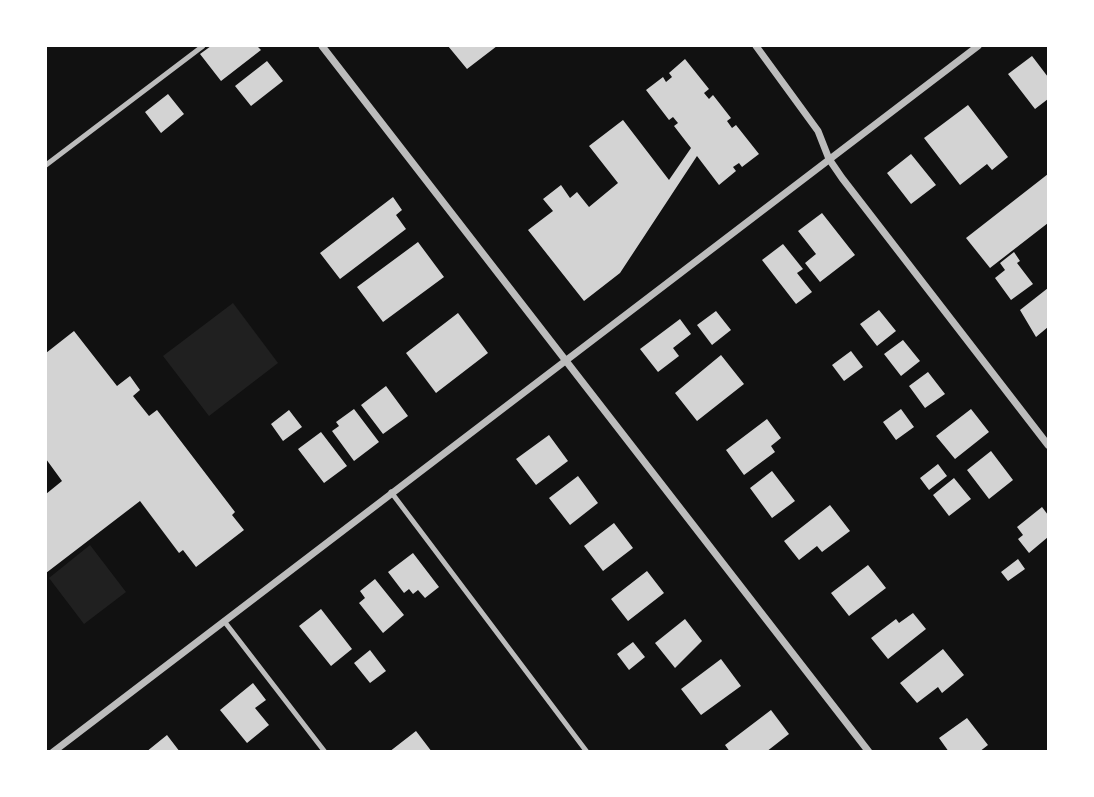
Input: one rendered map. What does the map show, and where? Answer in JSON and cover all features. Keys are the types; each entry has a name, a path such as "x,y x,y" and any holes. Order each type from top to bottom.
{"street":[{"path":"322,46 869,751"},
{"path":"756,46 818,131 829,159 1048,444"},
{"path":"53,751 978,46"}],"lane":[{"path":"46,165 203,46"},
{"path":"391,492 587,751"},
{"path":"224,620 325,751"}],"shaded area":[{"path":"233,303 278,363 209,416 163,356"},
{"path":"90,545 126,592 84,624 49,578"}],"building":[{"path":"211,46 257,46 261,50 221,81 200,54"},
{"path":"448,46 497,46 467,69"},
{"path":"1032,56 1048,77 1048,99 1035,109 1008,74"},
{"path":"685,59 709,89 704,93 709,99 713,95 731,118 727,121 732,128 736,125 759,154 742,167 739,163 733,167 736,171 719,185 697,156 620,273 584,301 528,230 553,211 543,199 561,185 570,198 577,192 589,207 618,183 589,146 623,120 669,180 691,148 674,126 678,123 673,117 669,120 646,90 663,77 666,82 672,77 669,73"},
{"path":"267,61 283,81 251,106 235,86"},
{"path":"168,94 184,114 161,133 145,112"},
{"path":"968,105 1008,157 992,170 987,164 960,185 924,138"},
{"path":"911,154 936,185 911,204 887,173"},
{"path":"1048,174 1048,223 990,268 966,238"},
{"path":"393,197 402,210 396,215 406,229 340,279 320,253"},
{"path":"822,213 855,255 820,282 805,263 816,254 798,231"},
{"path":"418,242 444,277 383,322 357,287"},
{"path":"783,244 803,269 797,273 812,292 796,304 762,260"},
{"path":"1014,252 1020,261 1017,263 1033,284 1011,300 995,278 1005,270 1000,263"},
{"path":"1048,288 1048,327 1036,337 1020,310"},
{"path":"879,310 896,331 877,346 860,324"},
{"path":"716,311 731,330 712,345 697,325"},
{"path":"458,313 488,353 436,393 406,353"},
{"path":"680,319 691,334 673,348 679,356 658,372 640,349"},
{"path":"74,331 117,386 130,376 140,390 133,396 149,416 157,410 235,512 232,515 244,530 196,567 183,550 179,553 140,501 46,573 46,494 62,481 46,459 46,353"},
{"path":"903,340 920,361 901,376 884,354"},
{"path":"851,351 863,367 844,381 832,365"},
{"path":"721,355 744,384 697,421 675,393"},
{"path":"928,372 945,394 925,408 909,386"},
{"path":"386,386 408,416 383,434 361,405"},
{"path":"354,409 379,442 354,461 332,431 339,426 336,422"},
{"path":"901,409 914,427 896,440 883,422"},
{"path":"971,409 989,432 955,459 936,436"},
{"path":"289,410 302,427 283,441 271,424"},
{"path":"767,419 781,438 771,446 775,452 744,475 726,450"},
{"path":"321,432 347,466 324,483 298,449"},
{"path":"549,435 568,461 536,485 516,459"},
{"path":"991,451 1013,480 989,499 967,470"},
{"path":"938,464 947,476 929,490 920,478"},
{"path":"772,471 795,501 772,518 750,488"},
{"path":"578,476 598,503 570,525 549,498"},
{"path":"954,478 971,499 949,516 933,495"},
{"path":"830,505 850,531 822,552 817,546 799,560 784,541"},
{"path":"1042,507 1048,515 1048,537 1029,553 1018,539 1023,535 1017,527"},
{"path":"614,523 633,548 603,571 584,546"},
{"path":"413,553 439,587 425,598 418,590 413,594 409,589 404,593 388,572"},
{"path":"1018,559 1025,569 1008,581 1001,572"},
{"path":"868,565 886,588 849,616 831,593"},
{"path":"647,571 664,593 628,621 611,599"},
{"path":"375,579 404,615 383,633 359,603 365,598 360,591"},
{"path":"321,609 352,649 331,666 299,626"},
{"path":"913,613 926,629 888,659 871,638 896,619 899,623"},
{"path":"685,619 702,641 675,668 655,643"},
{"path":"633,642 645,657 629,670 617,654"},
{"path":"943,649 964,675 942,693 938,687 917,703 900,683"},
{"path":"370,650 386,671 370,683 354,663"},
{"path":"721,659 741,686 701,715 681,689"},
{"path":"253,683 266,700 255,708 269,725 247,743 220,710"},
{"path":"771,710 789,734 766,752 730,752 725,745"},
{"path":"967,718 988,745 979,752 949,752 939,738"},
{"path":"416,731 432,752 389,752"},
{"path":"167,735 180,752 146,752"}]}
